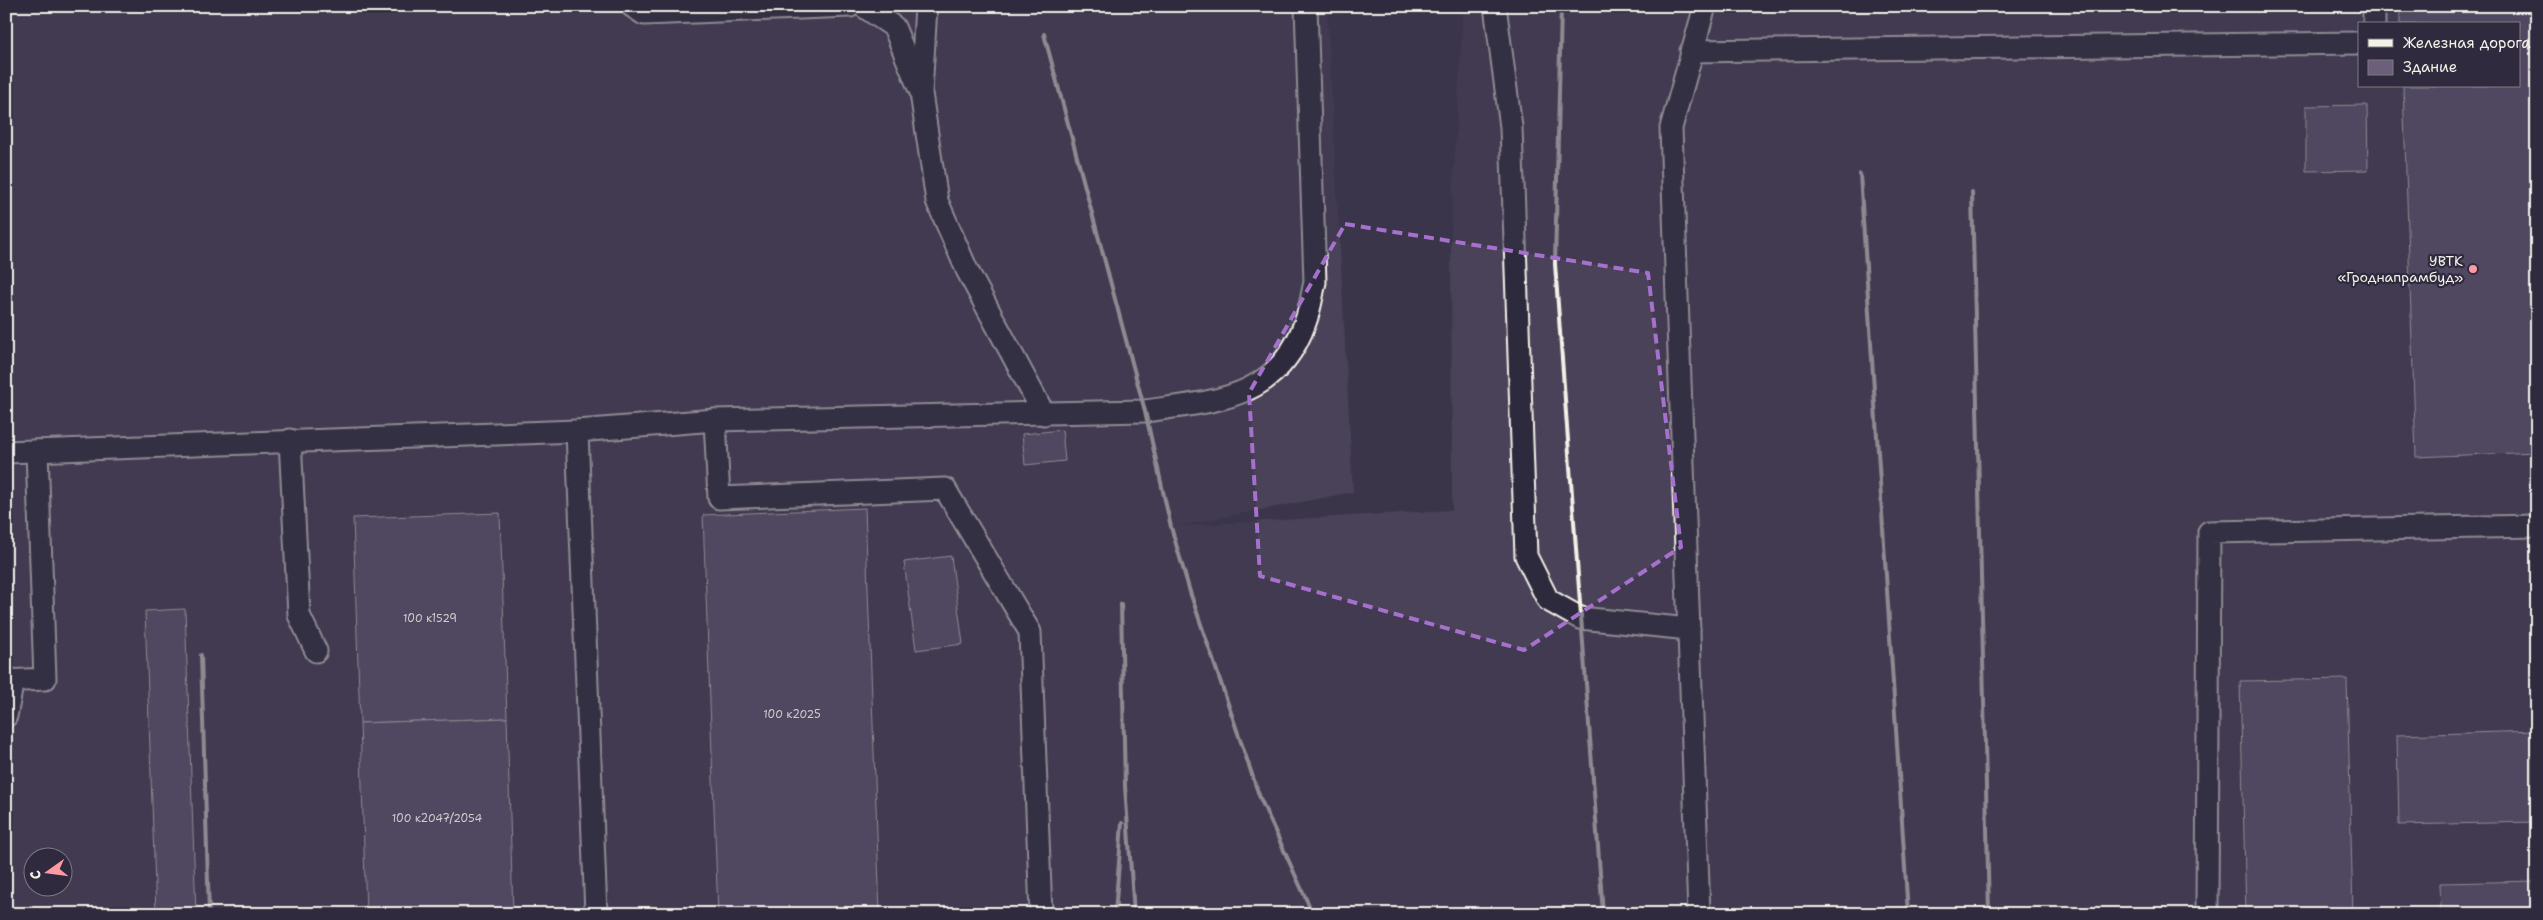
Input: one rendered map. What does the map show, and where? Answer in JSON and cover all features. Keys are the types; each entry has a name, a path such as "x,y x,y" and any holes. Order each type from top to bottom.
{"lane":[{"path":"632,6 644,14 850,6"},
{"path":"863,6 894,27 921,93"},
{"path":"926,6 921,93 937,201 967,270 1044,414"},
{"path":"6,452 290,440 577,431 715,420 1145,412 1211,402 1244,393 1264,381 1292,351 1306,322 1315,282 1306,6"},
{"path":"1495,6 1511,127 1526,556 1548,600 1580,618 1689,629"},
{"path":"1699,914 1671,128 1704,6"},
{"path":"2374,6 2374,22"},
{"path":"1692,51 2358,43"},
{"path":"715,420 719,498 945,489 1030,632 1041,914"},
{"path":"577,431 596,914"},
{"path":"290,440 299,615 316,651"},
{"path":"6,716 10,681 45,679 36,452"},
{"path":"2206,914 2209,532 2537,526"}],"highlighted area":[{"path":"1345,224 1648,273 1681,547 1524,650 1260,576 1249,393"}],"shaded area":[{"path":"6,6 1327,6 1353,492 1178,526 1452,510 1451,222 1463,6 2537,6 2537,914 6,914"}],"building":[{"path":"1854,6 2100,6 1854,12"},
{"name":"УВТК «Гроднапрамбуд»","path":"2400,6 2537,6 2537,452 2416,457 2403,88 2520,88 2520,22 2400,22"},
{"path":"2367,105 2368,170 2306,171 2306,106"},
{"path":"1062,430 1065,461 1025,465 1022,434"},
{"path":"865,508 880,914 718,914 703,515"},
{"path":"500,513 507,718 360,723 353,518"},
{"path":"951,556 963,644 916,650 904,562"},
{"path":"185,609 196,914 156,914 145,611"},
{"path":"2347,679 2353,914 2246,914 2240,681"},
{"path":"507,718 513,914 366,914 360,723"},
{"path":"2537,731 2537,822 2399,825 2397,735"},
{"path":"2537,881 2537,914 2441,914 2440,883"}],"railway":[{"path":"1561,6 1555,264 1603,914"},
{"path":"1044,34 1145,411 1171,527 1190,592 1260,798 1313,914"},
{"path":"1860,174 1908,914"},
{"path":"1972,192 1989,914"},
{"path":"1121,604 1125,786 1134,914"},
{"path":"201,655 209,914"},
{"path":"1115,914 1122,823"}],"place":[{"name":"УВТК «Гроднапрамбуд»","path":"2473,269"}]}
